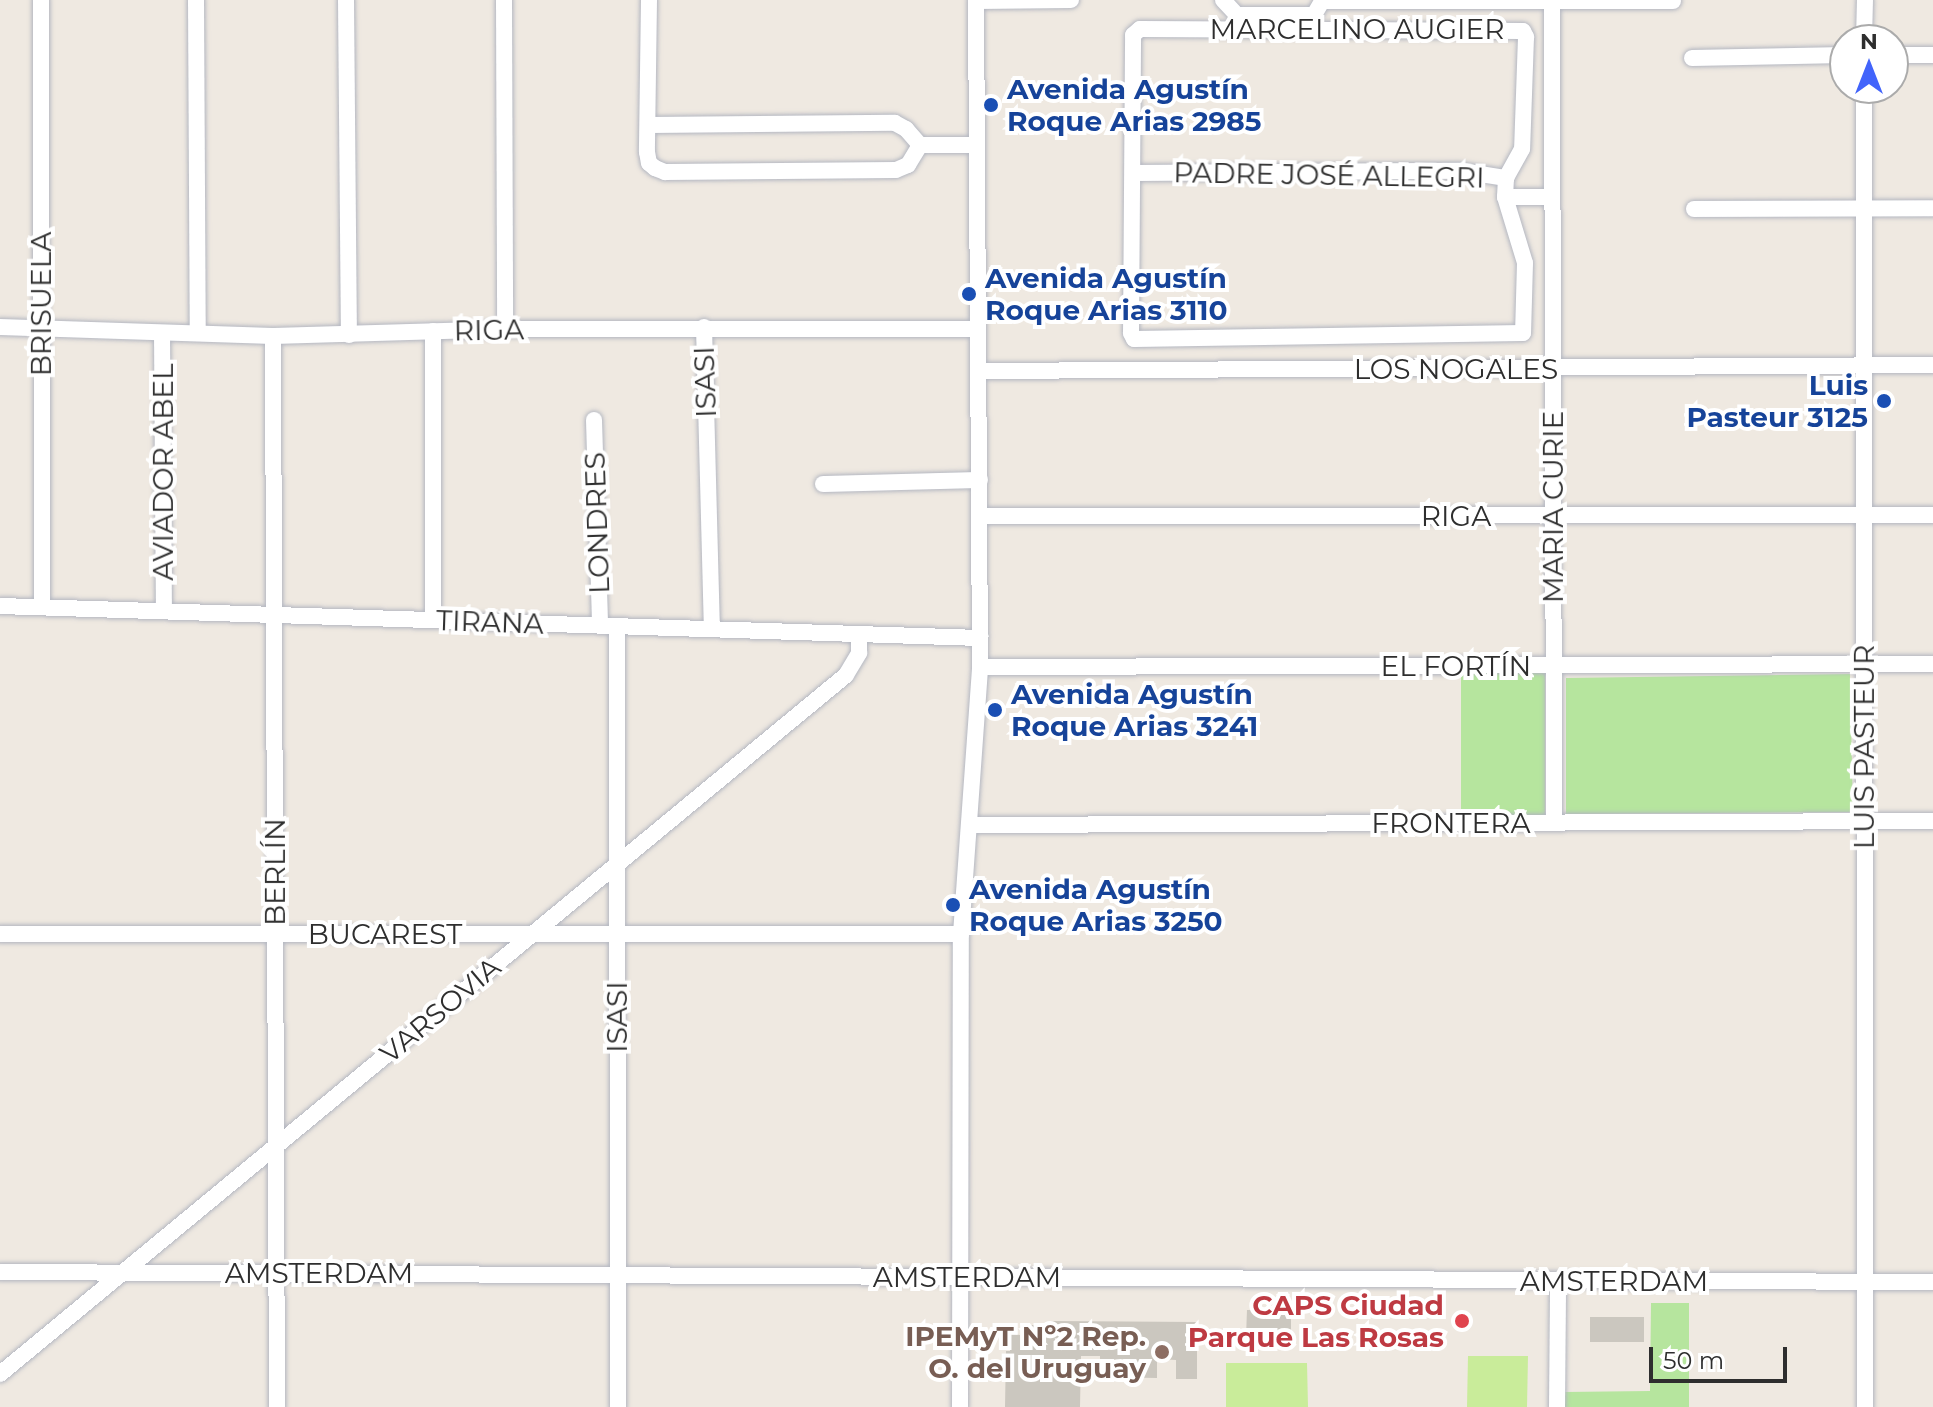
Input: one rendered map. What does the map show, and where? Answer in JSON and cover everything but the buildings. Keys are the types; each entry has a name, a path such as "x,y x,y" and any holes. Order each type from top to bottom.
{"street":[{"name":"BRISUELA","path":"41,0 42,607"},
{"path":"196,0 198,333"},
{"path":"346,0 349,335"},
{"path":"504,0 505,329"},
{"path":"649,0 649,163 665,172 896,170 908,165 920,145"},
{"path":"960,1407 961,934 980,667 976,1 1071,0"},
{"path":"1223,0 1237,15 1314,15 1322,1 1673,1"},
{"path":"1864,24 1865,0"},
{"name":"MARIA CURIE","path":"1552,1 1554,823"},
{"name":"MARCELINO AUGIER","path":"1134,173 1136,31 1523,31 1526,37 1522,149 1506,178"},
{"path":"1692,58 1829,55"},
{"path":"1909,55 1933,55"},
{"name":"LUIS PASTEUR","path":"1864,104 1865,1407"},
{"path":"649,125 895,123 906,129 920,145 977,145"},
{"name":"PADRE JOSÉ ALLEGRI","path":"1134,173 1461,171 1506,178 1505,197 1551,197"},
{"path":"1134,173 1131,333 1140,342 1523,333 1525,263 1505,197"},
{"path":"1694,209 1933,208"},
{"name":"RIGA","path":"0,327 273,336 704,327 978,329"},
{"name":"ISASI","path":"704,327 712,629"},
{"path":"433,331 433,620"},
{"name":"AVIADOR ABEL","path":"162,333 164,611"},
{"name":"BERLÍN","path":"273,336 277,1407"},
{"name":"LOS NOGALES","path":"980,371 1933,365"},
{"name":"LONDRES","path":"594,420 608,626"},
{"path":"823,484 980,480"},
{"name":"RIGA","path":"980,516 1933,515"},
{"name":"TIRANA","path":"0,606 980,638"},
{"name":"ISASI","path":"608,626 617,863 618,1407"},
{"name":"VARSOVIA","path":"0,1374 846,675 859,653 859,635"},
{"name":"EL FORTÍN","path":"980,667 1933,664"},
{"name":"FRONTERA","path":"969,825 1933,821"},
{"name":"BUCAREST","path":"0,934 961,934"},
{"name":"AMSTERDAM","path":"0,1272 1933,1282"},
{"path":"1557,1407 1558,1280"}],"green space":[{"path":"1461,672 1545,673 1545,817 1461,816"},
{"path":"1850,674 1853,812 1566,814 1566,678"},
{"path":"1651,1303 1689,1303 1689,1407 1564,1407 1564,1392 1650,1391"},
{"path":"1468,1356 1528,1356 1527,1407 1467,1407"},
{"path":"1226,1363 1307,1363 1308,1407 1226,1407"}],"place":[{"name":"Avenida Agustín Roque Arias 2985","path":"991,105"},
{"name":"Avenida Agustín Roque Arias 3110","path":"969,294"},
{"name":"Luis Pasteur 3125","path":"1884,401"},
{"name":"Avenida Agustín Roque Arias 3241","path":"995,710"},
{"name":"Avenida Agustín Roque Arias 3250","path":"953,905"},
{"name":"CAPS Ciudad Parque Las Rosas","path":"1462,1321"},
{"name":"IPEMyT Nº2 Rep. O. del Uruguay","path":"1162,1352"}]}
